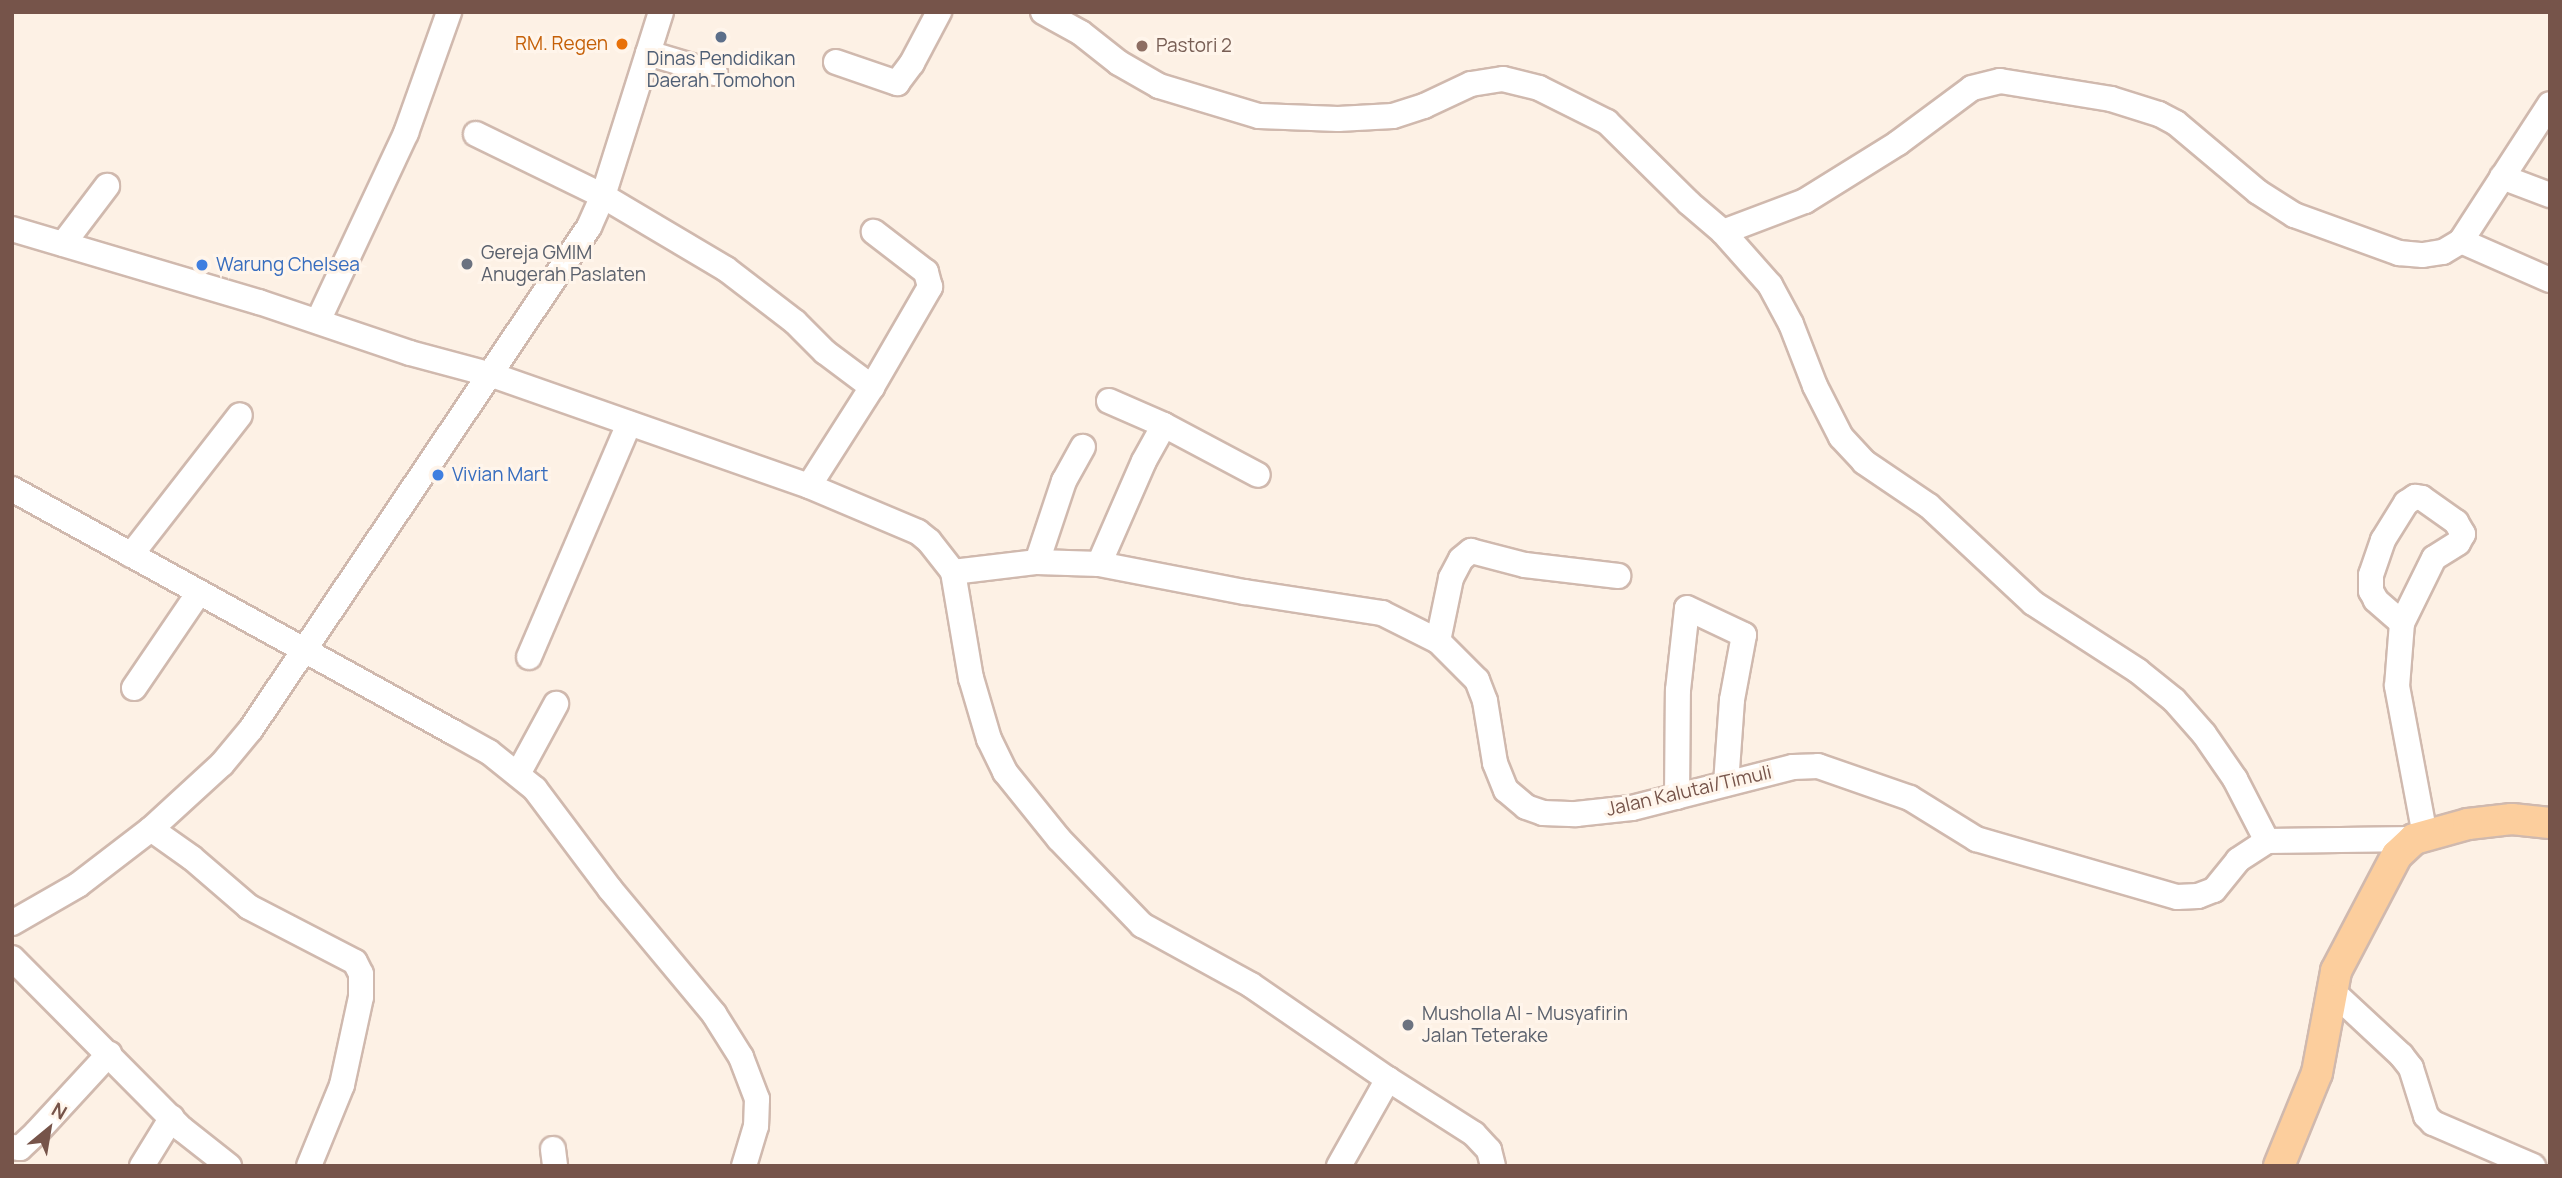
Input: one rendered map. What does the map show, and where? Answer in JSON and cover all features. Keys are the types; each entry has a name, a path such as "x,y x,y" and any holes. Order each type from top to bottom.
{"main road":[{"path":"2279,1166 2317,1073 2336,971 2397,855 2420,837 2468,824 2512,819 2550,824"}],"street":[{"path":"318,321 406,133 449,12"},
{"path":"12,923 78,885 151,829 222,764 251,729 575,249 603,196 661,12"},
{"path":"835,62 897,83 912,63 939,12"},
{"path":"1043,12 1159,86 1259,116 1338,119 1393,116 1424,106 1471,83 1503,79 1538,88 1607,122 1689,203 1723,232 1770,285 1791,324 1815,386 1840,437 1864,461 1929,506 2034,603 2138,671 2174,700 2204,734 2235,779 2267,841 2420,837 2398,686 2402,623 2434,558 2458,543 2463,534 2456,522 2419,498 2409,500 2383,540 2371,575 2371,591 2376,600 2402,623"},
{"path":"648,53 715,73"},
{"path":"1723,232 1805,201 1898,142 1972,88 2000,81 2111,99 2168,117 2258,192 2294,215 2370,245 2423,256 2443,252 2461,241 2550,104"},
{"path":"476,134 603,196 726,269 795,322 825,352 872,387"},
{"path":"2502,177 2550,195"},
{"path":"63,244 107,186"},
{"path":"12,229 318,321 410,353 492,375 809,486 918,532 929,541 953,572 971,678 989,739 1005,772 1059,839 1142,925 1251,985 1474,1134 1489,1150 1493,1166"},
{"path":"809,486 872,387 930,286 926,272 874,232"},
{"path":"2461,241 2550,280"},
{"path":"1109,401 1164,425 1258,475"},
{"path":"131,555 240,415"},
{"path":"529,657 629,424"},
{"path":"1099,564 1144,461 1164,425"},
{"path":"1037,562 1064,481 1083,447"},
{"path":"12,489 198,594 306,649 380,694 489,752 518,774 558,818 610,889 713,1014 741,1057 757,1099 756,1126 744,1166"},
{"path":"1438,641 1451,578 1461,559 1471,551 1525,565 1618,576"},
{"name":"Jalan Kalutai/Timuli","path":"953,572 1037,562 1099,564 1245,592 1364,608 1408,624 1438,641 1477,680 1485,701 1495,764 1506,790 1526,807 1542,813 1576,814 1677,797 1793,767 1818,766 1910,797 1976,839 2177,897 2198,896 2214,890 2238,860 2267,841"},
{"path":"134,688 198,594"},
{"path":"1677,797 1678,690 1687,608 1744,635 1732,700 1726,784"},
{"path":"518,774 556,704"},
{"path":"151,829 192,858 249,907 355,962 361,974 361,997 342,1085 309,1166"},
{"path":"12,958 44,993 172,1117 229,1166"},
{"path":"2331,990 2401,1055 2411,1068 2426,1116 2433,1123 2464,1139 2503,1151 2533,1166"},
{"path":"12,1147 20,1148 36,1133 109,1054"},
{"path":"1339,1166 1388,1079"},
{"path":"142,1166 172,1117"}],"place":[{"name":"Dinas Pendidikan Daerah Tomohon","path":"721,37"},
{"name":"RM. Regen","path":"622,44"},
{"name":"Pastori 2","path":"1142,46"},
{"name":"Gereja GMIM Anugerah Paslaten","path":"467,264"},
{"name":"Warung Chelsea","path":"202,265"},
{"name":"Vivian Mart","path":"438,475"},
{"name":"Musholla Al - Musyafirin Jalan Teterake","path":"1408,1025"}]}
